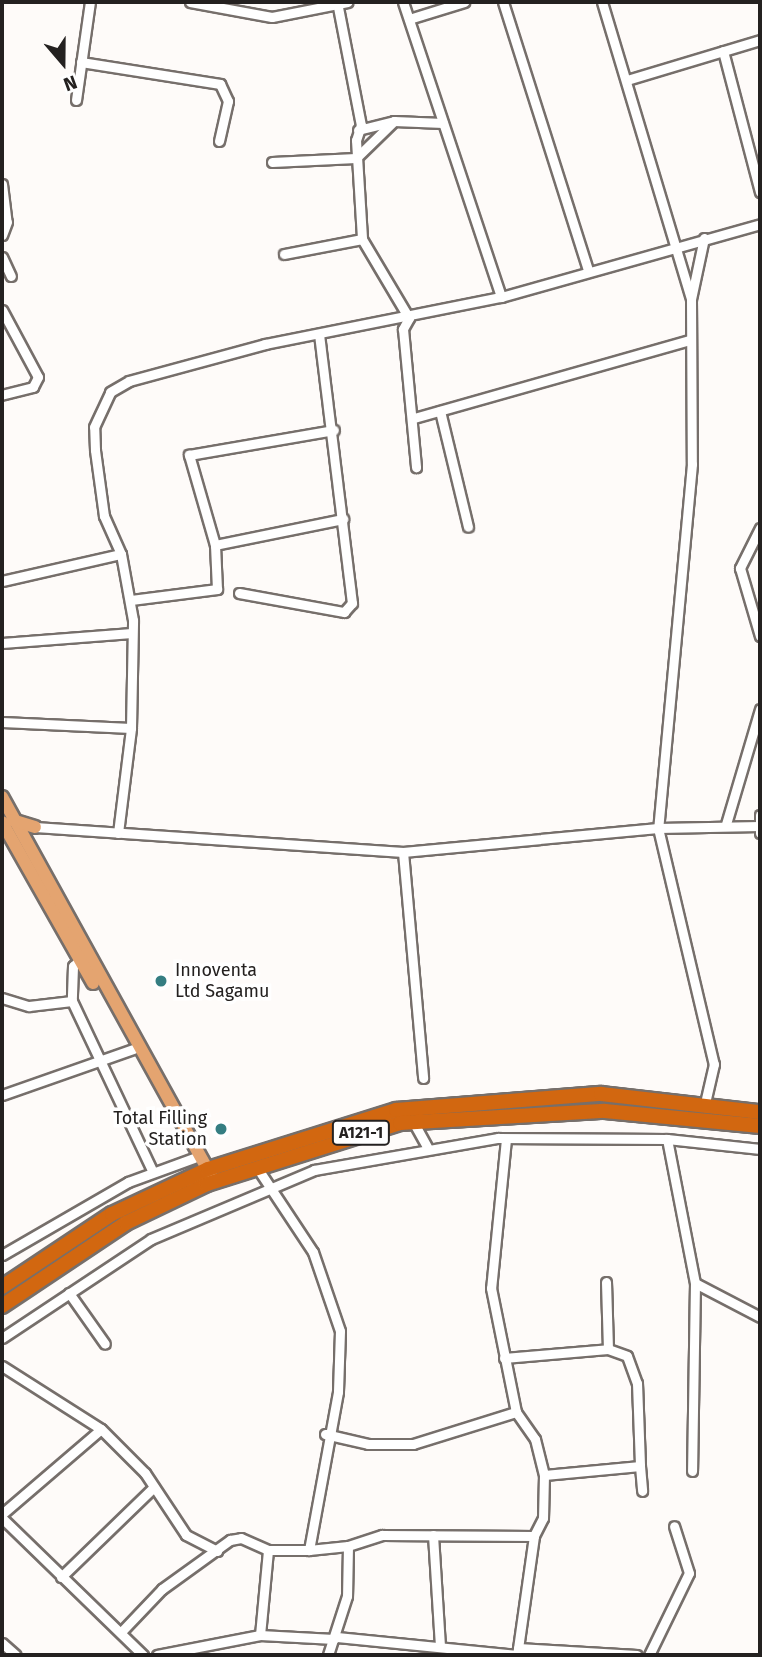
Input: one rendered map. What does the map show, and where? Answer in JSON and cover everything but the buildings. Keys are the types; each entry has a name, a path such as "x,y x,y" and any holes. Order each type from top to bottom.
{"highway":[{"name":"A121-1","path":"2,1287 112,1214 208,1176 396,1110 543,1094 705,1103 760,1112"},
{"name":"A121-1","path":"2,1306 127,1223 208,1176 257,1166 327,1141 415,1125 605,1111 760,1126"}],"main road":[{"path":"2,797 25,826 208,1176"},
{"path":"25,826 3,828 194,1158 208,1176"}],"street":[{"path":"76,100 90,2"},
{"path":"190,2 272,17 341,4 358,130 356,158 362,239 409,318"},
{"path":"403,2 500,297"},
{"path":"409,19 464,2"},
{"path":"503,2 588,270"},
{"path":"602,2 691,299"},
{"path":"627,80 760,40"},
{"path":"723,51 760,192"},
{"path":"81,62 219,84 228,90 219,141"},
{"path":"358,130 394,121 443,123"},
{"path":"271,162 356,158 394,121"},
{"path":"2,184 2,234"},
{"path":"118,833 131,728 132,633 131,600 121,554 104,516 95,450 94,427 110,392 129,381 319,334 409,318 500,297 675,244 760,224"},
{"path":"704,238 691,299 689,340 692,464 658,828 714,1064 705,1103"},
{"path":"284,254 362,239"},
{"path":"2,257 11,276"},
{"path":"2,310 38,377 33,387 2,395"},
{"path":"409,318 403,329 414,418 416,467"},
{"path":"239,593 344,612 352,603 334,430 319,334"},
{"path":"414,418 583,365 689,340"},
{"path":"440,411 468,527"},
{"path":"131,600 217,589 215,545 189,456 334,430"},
{"path":"215,545 343,519"},
{"path":"760,528 740,568 760,636"},
{"path":"2,581 121,554"},
{"path":"2,643 132,633"},
{"path":"726,824 760,709"},
{"path":"2,722 131,728"},
{"path":"25,826 403,852 658,828 726,824 759,828 760,815"},
{"path":"403,852 424,1078"},
{"path":"80,960 73,966 72,1001 153,1172"},
{"path":"2,998 29,1006 72,1001"},
{"path":"2,1095 133,1049"},
{"path":"415,1125 426,1147"},
{"path":"506,1139 491,1288 516,1412 535,1439 544,1475 543,1518 534,1536 517,1653"},
{"path":"2,1338 151,1239 314,1170 426,1147 506,1139 667,1139 760,1149"},
{"path":"667,1139 695,1283 692,1471"},
{"path":"2,1255 52,1221 153,1172 194,1158"},
{"path":"257,1166 313,1252 340,1331 338,1392 325,1434 309,1550"},
{"path":"606,1282 608,1349"},
{"path":"695,1283 760,1317"},
{"path":"69,1293 104,1344"},
{"path":"504,1358 608,1349 627,1356 636,1382 642,1491"},
{"path":"2,1366 101,1429 155,1487 186,1535 216,1551"},
{"path":"325,1434 368,1444 413,1444 516,1412"},
{"path":"101,1429 2,1516 61,1577 122,1631 143,1655"},
{"path":"544,1475 639,1466"},
{"path":"61,1577 155,1487"},
{"path":"649,1655 689,1573 674,1526"},
{"path":"122,1631 162,1589 216,1551 241,1538 268,1550 309,1550 348,1546 382,1535 534,1536"},
{"path":"433,1535 440,1647"},
{"path":"328,1655 347,1596 348,1546"},
{"path":"260,1635 268,1550"},
{"path":"157,1655 260,1635 335,1638 517,1653 637,1655"},
{"path":"2,1643 16,1655"}],"place":[{"name":"Innoventa Ltd Sagamu","path":"161,981"},
{"name":"Total Filling Station","path":"221,1129"}]}
